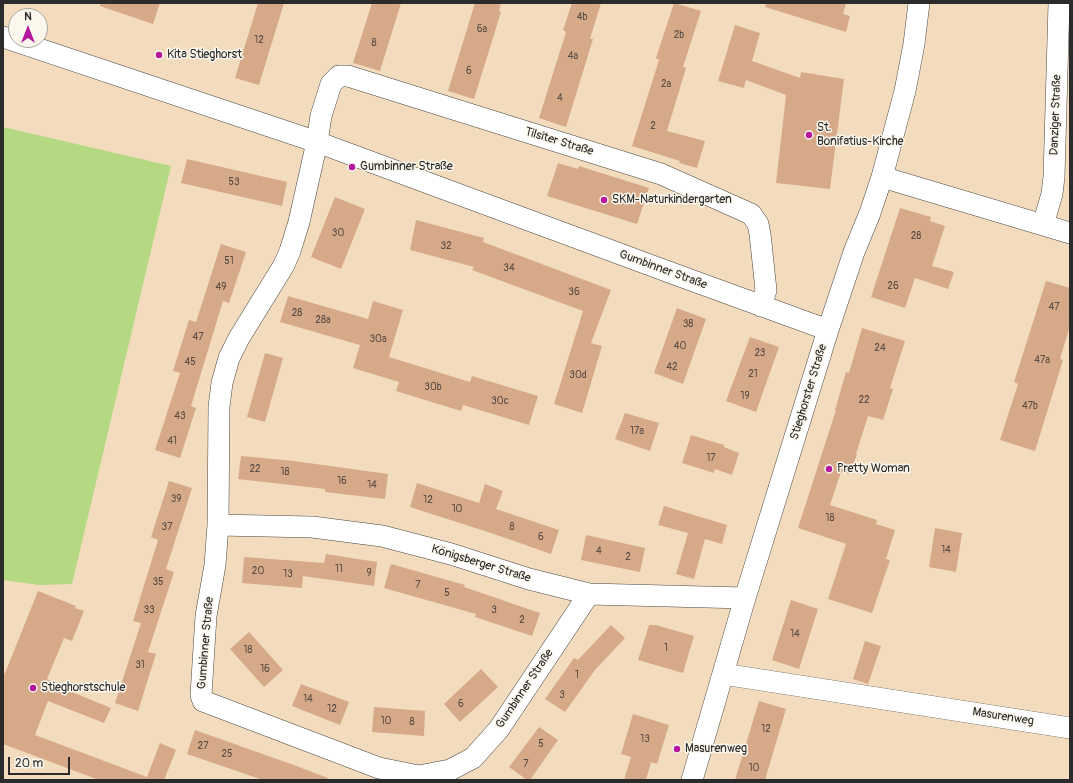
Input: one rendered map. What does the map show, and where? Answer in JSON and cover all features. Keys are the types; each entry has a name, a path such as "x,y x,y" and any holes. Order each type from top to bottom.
{"street":[{"name":"Stieghorster Straße","path":"692,780 745,598 828,330 854,252 870,213 882,177 905,91 913,51 919,3"},
{"name":"Danziger Straße","path":"1043,225 1052,194 1054,178 1059,3"},
{"name":"Gumbinner Straße","path":"3,36 317,142 828,330"},
{"name":"Tilsiter Straße","path":"317,142 321,116 331,84 339,76 348,76 661,174 751,214 758,224 760,234 766,290 761,306"},
{"name":"Gumbinner Straße","path":"317,142 299,222 290,251 284,265 239,338 229,358 222,383 219,407 218,525 215,565 206,616 201,695 203,701 379,768 419,776 450,770 473,758 499,729 589,594"},
{"path":"882,177 1070,233"},
{"name":"Königsberger Straße","path":"218,525 312,527 382,536 451,554 529,578 589,594 745,598"},
{"name":"Masurenweg","path":"723,674 1070,728"}],"green space":[{"path":"3,127 171,166 72,584 39,585 3,580"}],"building":[{"path":"100,3 160,3 153,24 100,6"},
{"path":"258,3 284,3 259,85 235,78"},
{"path":"372,3 401,3 380,71 353,63"},
{"path":"475,3 501,3 499,11 501,12 474,99 448,91"},
{"path":"572,3 601,3 590,39 593,39 566,127 539,118 566,32 563,30"},
{"path":"674,3 701,11 683,67 686,68 667,131 705,141 697,168 632,146 659,60 656,58"},
{"path":"766,3 846,3 843,14 850,16 846,32 765,7"},
{"name":"St. Bonifatius-Kirche","path":"735,25 760,33 752,61 800,78 801,72 844,79 830,189 776,183 786,95 746,80 744,88 718,81"},
{"path":"187,159 287,182 282,206 181,183"},
{"path":"558,163 578,169 579,166 649,188 637,224 547,196"},
{"path":"335,197 365,209 341,269 311,257"},
{"path":"900,208 931,217 930,221 945,226 932,266 954,272 948,289 915,278 905,308 871,297"},
{"path":"416,220 484,238 483,242 611,290 591,343 602,346 582,413 554,404 583,311 472,270 474,267 410,250"},
{"path":"221,244 246,252 229,303 223,301 191,406 196,408 180,458 155,450 180,373 173,371 189,320 196,322"},
{"path":"1046,281 1070,288 1070,326 1060,359 1063,360 1035,451 1000,440 1018,384 1014,382"},
{"path":"288,296 368,319 373,301 403,310 389,357 470,382 472,376 538,396 529,425 463,405 461,411 396,391 399,382 353,368 360,345 280,322"},
{"path":"677,308 706,319 683,384 654,373"},
{"path":"862,328 905,341 890,388 893,389 883,420 868,416 850,474 841,472 830,505 877,520 876,524 895,530 886,559 890,560 872,613 828,599 846,544 798,528 836,410 846,372 849,373"},
{"path":"750,337 779,347 756,412 726,401"},
{"path":"265,353 283,358 265,422 247,417"},
{"path":"625,413 659,423 650,451 615,439"},
{"path":"691,435 724,445 724,447 739,453 732,475 715,469 714,473 682,463"},
{"path":"241,456 294,461 388,474 385,499 325,492 325,489 238,479"},
{"path":"169,481 192,488 166,569 174,572 148,652 156,654 138,711 115,703 141,623 133,621 158,540 151,537"},
{"path":"417,483 479,503 485,484 503,491 496,509 559,530 551,554 410,507"},
{"path":"664,506 727,525 722,544 705,539 694,579 676,574 688,533 658,525"},
{"path":"935,528 962,533 956,572 929,567"},
{"path":"586,535 645,548 640,572 581,560"},
{"path":"326,554 377,562 374,586 303,576 302,588 242,583 244,557 324,563"},
{"path":"391,564 465,585 464,587 540,613 532,636 475,617 476,614 384,588"},
{"path":"38,591 76,606 75,608 84,611 72,641 64,638 47,679 56,683 55,685 111,708 104,723 48,701 35,735 147,777 160,743 176,750 164,780 99,780 3,744 3,678"},
{"path":"791,600 818,609 799,669 772,660"},
{"path":"611,625 625,638 595,670 565,712 545,699 574,658 578,660"},
{"path":"649,625 656,625 694,636 683,673 638,660"},
{"path":"249,632 283,670 264,687 230,649"},
{"path":"865,641 881,646 868,684 853,679"},
{"path":"481,669 498,687 460,722 444,704"},
{"path":"301,684 349,702 340,725 292,706"},
{"path":"759,701 786,709 765,780 735,780"},
{"path":"374,707 425,711 424,736 372,732"},
{"path":"633,714 669,725 657,764 651,762 646,780 624,780 631,757 621,754"},
{"path":"539,727 558,740 530,780 527,780 509,767"},
{"path":"195,730 291,764 328,778 328,780 263,780 187,754"}],"place":[{"name":"Kita Stieghorst","path":"159,55"},
{"name":"St. Bonifatius-Kirche","path":"809,135"},
{"name":"Gumbinner Straße","path":"352,167"},
{"name":"SKM-Naturkindergarten","path":"604,200"},
{"name":"Pretty Woman","path":"829,469"},
{"name":"Stieghorstschule","path":"33,688"},
{"name":"Masurenweg","path":"677,749"}]}
